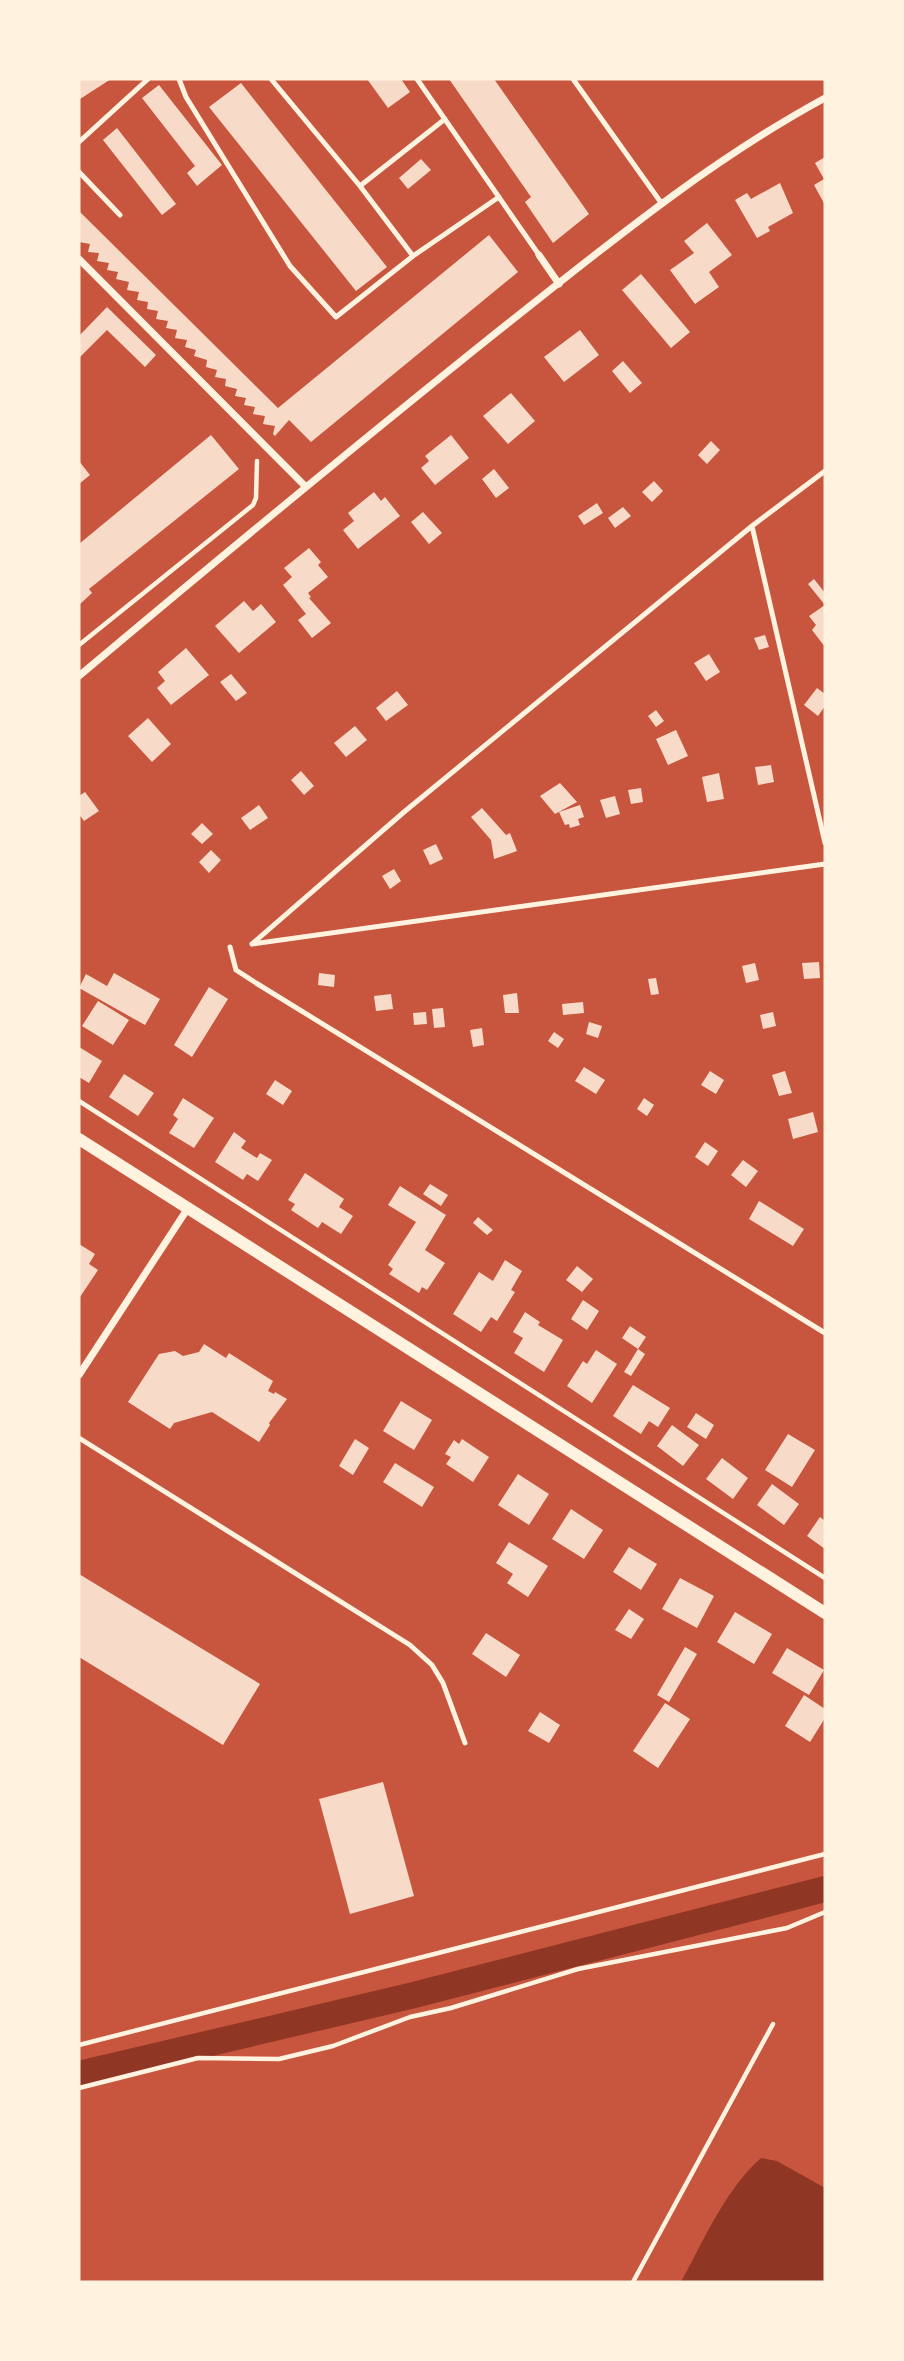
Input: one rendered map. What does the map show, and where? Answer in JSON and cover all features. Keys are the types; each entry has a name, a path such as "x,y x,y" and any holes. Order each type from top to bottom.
{"street":[{"path":"79,676 305,486 662,204 733,154 825,98"},
{"path":"539,255 559,284"},
{"path":"81,265 305,486"},
{"path":"79,1139 825,1613"},
{"path":"79,1375 188,1208"}],"lane":[{"path":"79,142 148,79"},
{"path":"178,79 186,97 290,266 336,317 413,257 499,197"},
{"path":"271,79 360,186 413,257"},
{"path":"417,79 539,255"},
{"path":"573,79 662,204"},
{"path":"360,186 445,119"},
{"path":"79,172 120,215"},
{"path":"825,471 752,526 404,812 252,944 825,864"},
{"path":"752,526 825,843"},
{"path":"230,947 236,970 256,983 825,1333"},
{"path":"79,1438 410,1645 432,1665 443,1683 465,1742"}],"path":[{"path":"79,645 253,505"},
{"path":"79,1101 825,1578"},
{"path":"346,1284 352,1275"},
{"path":"79,2045 825,1854"},
{"path":"79,2088 198,2058 279,2059 333,2046 410,2017 451,2008 578,1969 787,1928 825,1912"},
{"path":"633,2282 773,2024"}],"shaded area":[{"path":"761,2158 777,2161 825,2188 825,2282 681,2282 726,2200"}],"building":[{"path":"79,79 111,79 80,99"},
{"path":"367,79 401,79 410,92 388,108"},
{"path":"449,79 494,79 589,214 553,243 525,202 531,197"},
{"path":"241,83 387,267 356,291 209,107"},
{"path":"159,85 222,165 197,186 187,173 195,166 142,98"},
{"path":"117,128 176,204 162,215 103,140"},
{"path":"825,157 825,205 814,185 824,179 815,163"},
{"path":"421,159 431,170 408,189 399,178"},
{"path":"780,183 793,213 768,227 770,231 757,238 735,200 747,193 751,199"},
{"path":"79,211 278,408 489,235 518,272 311,442 289,420 275,436 275,426 263,424 265,416 253,414 255,407 244,405 246,398 235,396 237,389 225,386 226,379 215,377 217,370 206,367 207,360 194,356 196,350 185,347 187,340 175,338 177,330 166,328 168,321 156,319 158,311 147,309 148,302 137,300 139,292 127,290 129,282 116,279 118,272 107,270 109,263 97,261 99,253 88,252 90,244 79,242"},
{"path":"707,223 732,255 709,272 719,287 695,304 670,270 694,253 684,241"},
{"path":"641,274 690,332 671,348 622,290"},
{"path":"107,307 156,355 145,367 107,330 79,358 79,336"},
{"path":"580,330 599,355 564,382 544,357"},
{"path":"623,361 642,383 630,393 612,371"},
{"path":"511,393 535,421 508,444 483,416"},
{"path":"211,435 239,469 89,589 92,593 79,605 79,544"},
{"path":"451,435 469,458 435,485 421,468 429,461 425,456"},
{"path":"711,441 720,450 707,464 698,455"},
{"path":"79,461 90,475 79,484"},
{"path":"494,469 509,488 496,498 482,479"},
{"path":"654,481 663,491 652,502 642,492"},
{"path":"374,492 381,501 385,497 400,516 358,549 343,530 354,521 348,513"},
{"path":"597,503 603,513 584,525 578,516"},
{"path":"623,507 631,516 615,528 608,518"},
{"path":"423,512 442,533 429,544 411,522"},
{"path":"309,548 321,562 318,565 328,577 308,593 311,597 309,598 331,623 312,638 298,620 306,614 283,585 292,577 284,568"},
{"path":"814,579 825,593 825,605 808,584"},
{"path":"244,601 253,611 261,604 276,622 239,653 215,626"},
{"path":"825,605 825,647 812,630 816,625 809,616"},
{"path":"765,635 769,647 759,650 754,638"},
{"path":"186,648 209,675 171,705 157,688 165,681 158,672"},
{"path":"709,654 720,672 706,681 694,663"},
{"path":"231,674 247,693 236,701 220,682"},
{"path":"817,688 825,694 825,706 818,716 804,705"},
{"path":"397,691 408,705 386,721 376,708"},
{"path":"656,710 664,721 656,727 648,716"},
{"path":"148,718 171,744 152,762 128,736"},
{"path":"355,726 367,740 346,757 334,743"},
{"path":"676,730 688,756 668,765 656,739"},
{"path":"771,765 774,782 758,785 755,767"},
{"path":"301,771 314,786 304,795 291,780"},
{"path":"719,773 724,799 707,802 702,777"},
{"path":"560,783 577,802 555,814 540,796"},
{"path":"641,788 643,802 631,804 628,790"},
{"path":"85,792 99,811 84,821 79,814 79,796"},
{"path":"615,796 620,814 606,818 600,800"},
{"path":"259,805 268,818 250,830 241,818"},
{"path":"580,805 584,817 578,819 580,825 570,828 569,824 565,825 559,812"},
{"path":"482,808 506,835 510,833 517,851 494,859 491,840 471,817"},
{"path":"202,823 213,834 202,844 191,834"},
{"path":"436,844 443,859 430,865 423,850"},
{"path":"211,850 221,860 209,873 199,862"},
{"path":"394,869 401,881 390,889 382,876"},
{"path":"819,962 820,978 804,979 802,963"},
{"path":"755,963 759,980 746,983 742,966"},
{"path":"114,973 160,999 145,1025 79,988 86,974 107,986"},
{"path":"319,973 335,975 334,987 318,985"},
{"path":"656,978 659,994 651,995 648,979"},
{"path":"209,987 228,999 192,1057 174,1045"},
{"path":"517,993 519,1013 505,1013 503,995"},
{"path":"391,994 393,1009 376,1011 374,996"},
{"path":"98,1001 129,1020 113,1045 82,1026"},
{"path":"583,1002 584,1013 563,1015 562,1004"},
{"path":"443,1008 445,1027 434,1028 432,1009"},
{"path":"426,1012 427,1024 414,1025 413,1013"},
{"path":"773,1012 776,1026 763,1029 760,1015"},
{"path":"589,1022 602,1026 598,1038 586,1034"},
{"path":"482,1028 484,1045 473,1047 470,1030"},
{"path":"554,1032 564,1039 558,1048 548,1041"},
{"path":"79,1047 102,1061 89,1083 79,1077"},
{"path":"584,1067 605,1080 596,1094 575,1081"},
{"path":"710,1071 724,1080 716,1094 701,1085"},
{"path":"785,1071 792,1093 779,1096 772,1075"},
{"path":"124,1074 154,1093 138,1116 109,1097"},
{"path":"275,1080 292,1091 283,1105 266,1094"},
{"path":"183,1098 214,1118 194,1148 169,1133 178,1119 173,1115"},
{"path":"644,1098 654,1105 647,1116 637,1109"},
{"path":"813,1112 818,1132 793,1139 788,1119"},
{"path":"234,1132 246,1141 241,1148 257,1158 260,1153 272,1160 258,1181 247,1174 243,1180 215,1162"},
{"path":"705,1142 718,1151 708,1166 695,1157"},
{"path":"743,1160 758,1171 746,1187 731,1175"},
{"path":"305,1173 344,1199 339,1207 353,1216 341,1234 322,1222 318,1228 291,1210 295,1204 288,1200"},
{"path":"430,1184 448,1195 441,1206 423,1194"},
{"path":"400,1186 446,1215 425,1250 445,1263 427,1290 422,1287 419,1293 389,1274 393,1269 388,1265 416,1222 388,1205"},
{"path":"759,1201 804,1229 793,1246 749,1219"},
{"path":"478,1217 493,1230 487,1235 473,1223"},
{"path":"79,1244 95,1254 89,1264 98,1270 80,1297"},
{"path":"505,1260 522,1271 511,1290 515,1292 497,1321 491,1317 481,1332 453,1314 479,1272 493,1281"},
{"path":"577,1266 593,1279 582,1292 566,1280"},
{"path":"583,1300 599,1311 587,1330 571,1319"},
{"path":"525,1312 540,1322 538,1325 563,1340 544,1372 514,1353 523,1338 513,1332"},
{"path":"630,1326 646,1337 638,1349 622,1338"},
{"path":"204,1344 226,1358 229,1353 273,1381 268,1391 287,1399 259,1442 212,1412 174,1423 170,1429 128,1402 159,1354 175,1351 183,1356 199,1352"},
{"path":"638,1349 645,1354 631,1376 624,1372"},
{"path":"596,1350 617,1364 592,1403 567,1386 583,1361 587,1364"},
{"path":"633,1385 670,1408 658,1427 649,1421 641,1434 613,1416"},
{"path":"401,1401 432,1420 414,1450 383,1431"},
{"path":"696,1413 714,1425 706,1439 687,1427"},
{"path":"672,1425 699,1445 683,1466 657,1446"},
{"path":"788,1434 815,1450 792,1487 765,1470"},
{"path":"355,1439 369,1448 353,1475 339,1466"},
{"path":"462,1439 489,1457 473,1482 446,1464 451,1457 445,1454 454,1440 459,1444"},
{"path":"722,1458 748,1478 733,1499 706,1479"},
{"path":"395,1463 434,1487 422,1507 383,1482"},
{"path":"518,1474 549,1494 529,1525 498,1505"},
{"path":"772,1484 799,1504 784,1525 757,1505"},
{"path":"571,1509 603,1530 584,1559 552,1539"},
{"path":"820,1517 825,1521 825,1549 807,1536"},
{"path":"509,1542 548,1566 528,1597 507,1583 513,1574 496,1563"},
{"path":"629,1547 657,1564 641,1590 613,1572"},
{"path":"79,1574 260,1684 223,1745 79,1657"},
{"path":"680,1578 714,1596 697,1628 662,1609"},
{"path":"629,1609 644,1619 631,1639 615,1630"},
{"path":"735,1612 772,1634 754,1664 717,1642"},
{"path":"486,1633 520,1655 506,1677 472,1654"},
{"path":"685,1647 697,1654 669,1702 657,1695"},
{"path":"787,1648 824,1670 809,1695 772,1673"},
{"path":"804,1695 825,1709 825,1718 810,1742 785,1726"},
{"path":"665,1703 690,1719 658,1768 633,1751"},
{"path":"540,1712 560,1725 549,1743 528,1731"},
{"path":"383,1782 414,1896 350,1914 319,1799"}],"waterway":[{"path":"79,2074 410,1996 825,1889"}]}
